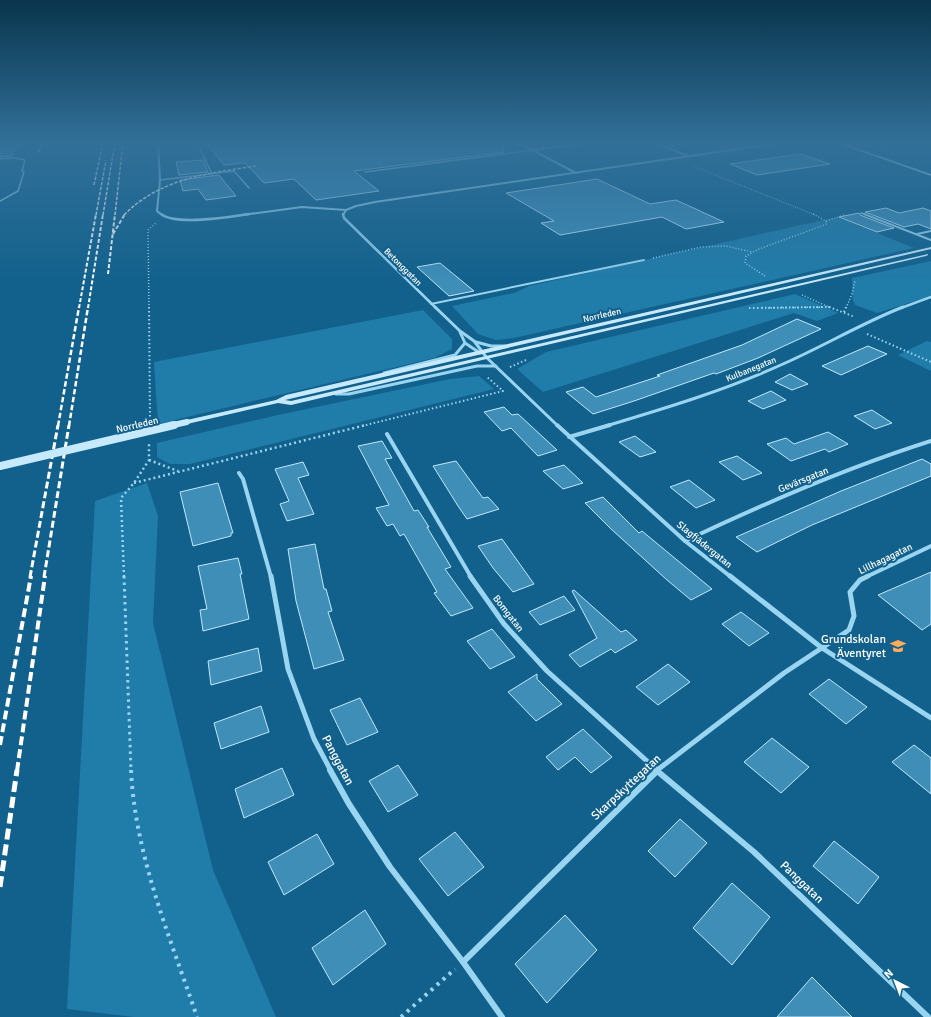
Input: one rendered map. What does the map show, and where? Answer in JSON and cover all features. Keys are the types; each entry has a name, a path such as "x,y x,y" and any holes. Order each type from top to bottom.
{"main road":[{"name":"Norrleden","path":"278,401 291,403 510,346 931,248"},
{"name":"Norrleden","path":"0,466 278,401 286,397 931,254"}],"street":[{"path":"159,189 157,211 160,216 164,218 178,221 199,220 308,206 346,210 386,201 465,189"},
{"name":"Betonggatan","path":"346,210 343,214 344,218 460,331 474,341 491,346 510,346"},
{"name":"Kulbanegatan","path":"569,437 658,411 732,385 821,347 854,328 884,314 931,296"},
{"name":"Betonggatan","path":"460,331 462,339 465,343"},
{"name":"Betonggatan","path":"474,341 483,354"},
{"path":"367,379 392,370 455,355 462,349 465,343 483,354"},
{"name":"Slagfjädergatan","path":"483,354 569,437 685,541 822,648 931,718"},
{"path":"331,393 349,394 477,366 496,366"},
{"name":"Bomgatan","path":"387,434 469,575 504,624 547,671 657,770"},
{"name":"Gevärsgatan","path":"685,541 752,509 824,479 872,460 931,441"},
{"name":"Panggatan","path":"240,473 271,576 288,669 314,739 349,804 390,867 463,962 502,1017"},
{"name":"Lillhagagatan","path":"822,648 849,630 854,616 850,592 860,580 931,546"},
{"name":"Skarpskyttegatan","path":"463,962 657,770 784,673 822,648"},
{"name":"Panggatan","path":"657,770 754,852 928,1017"}],"lane":[{"path":"0,201 18,189"},
{"path":"861,213 931,240"},
{"path":"916,234 931,231"},
{"path":"431,304 644,260"}],"path":[{"path":"751,189 826,221 844,215"},
{"path":"150,423 148,230 155,223 164,218"},
{"path":"765,276 745,263 746,256 752,252 824,226 827,224 826,221"},
{"path":"644,260 701,247 726,246 752,252"},
{"path":"799,293 829,308 844,312"},
{"path":"861,332 931,362"},
{"path":"134,483 503,391 484,374"},
{"path":"150,438 149,460 134,483 121,498 132,787 141,840 154,892 197,1017"},
{"path":"149,460 178,471"},
{"path":"401,1017 463,962"}],"shaded area":[{"path":"837,217 914,248 514,338 496,340 478,334 452,306 514,293 529,286"},
{"path":"931,261 931,296 877,313 855,305 853,300 852,278"},
{"path":"795,294 838,313 817,321 794,313 543,392 517,369 546,352"},
{"path":"423,310 452,339 452,349 434,358 158,424 154,362"},
{"path":"927,341 931,342 931,371 898,355"},
{"path":"479,376 494,389 190,464 170,464 157,457 157,443 278,415 450,379"},
{"path":"147,483 158,516 153,623 213,870 276,1017 134,1017 67,1009 95,501"}],"building":[{"path":"198,189 231,189 236,196 206,200"},
{"path":"305,189 377,189 379,191 316,200"},
{"path":"529,189 619,189 650,204 676,200 724,222 686,229 662,217 560,235 541,223 554,221 506,193"},
{"path":"886,208 899,213 923,208 931,211 931,229 918,224 904,227 865,212"},
{"path":"859,213 860,215 894,228 877,232 839,217"},
{"path":"440,263 474,291 449,296 417,267"},
{"path":"797,319 821,329 758,358 716,374 714,373 593,414 566,392 583,387 596,397 660,376 657,375 742,345"},
{"path":"868,346 887,354 841,375 822,366"},
{"path":"790,374 808,384 792,390 775,382"},
{"path":"771,391 786,400 763,409 748,401"},
{"path":"504,407 512,415 518,414 557,450 538,456 511,428 502,431 484,412"},
{"path":"872,410 892,423 875,429 854,416"},
{"path":"828,432 848,444 829,452 825,449 791,461 767,444 786,438 794,444"},
{"path":"635,436 656,452 640,457 619,442"},
{"path":"382,441 392,458 385,459 414,511 418,510 451,567 445,569 473,608 451,616 434,593 437,592 404,534 400,536 393,524 387,526 376,508 389,505 358,446"},
{"path":"737,456 762,473 743,480 719,462"},
{"path":"922,459 931,464 931,476 812,525 757,552 736,537 841,491"},
{"path":"456,461 483,498 488,497 499,509 467,519 433,466"},
{"path":"303,462 309,475 298,478 314,514 287,521 280,504 289,501 275,469"},
{"path":"564,465 583,483 563,489 543,471"},
{"path":"689,480 715,500 696,508 670,487"},
{"path":"218,483 233,533 231,533 231,536 193,546 180,492"},
{"path":"603,497 639,533 642,531 712,589 691,600 667,580 585,503"},
{"path":"502,539 534,584 513,592 493,568 478,546"},
{"path":"315,544 324,589 326,589 332,611 328,612 344,660 314,669 296,601 288,549"},
{"path":"238,558 249,619 203,631 200,610 207,609 198,566"},
{"path":"931,572 931,624 922,630 878,595"},
{"path":"574,590 621,632 626,630 637,640 615,653 611,649 580,667 569,655 597,638 572,591"},
{"path":"564,596 575,610 540,625 529,612"},
{"path":"741,612 769,633 749,646 722,624"},
{"path":"492,629 515,657 490,669 467,641"},
{"path":"258,648 262,671 211,685 208,661"},
{"path":"668,664 690,682 658,705 636,687"},
{"path":"537,674 537,679 562,704 536,721 508,692"},
{"path":"829,679 867,707 846,724 809,694"},
{"path":"360,698 378,732 347,745 330,710"},
{"path":"261,706 269,732 221,749 214,723"},
{"path":"583,729 612,757 591,773 575,757 558,770 546,757"},
{"path":"772,738 809,767 781,793 744,762"},
{"path":"914,745 931,758 931,794 892,762"},
{"path":"398,765 418,795 388,812 369,781"},
{"path":"282,768 294,795 244,818 235,789"},
{"path":"680,819 707,843 675,877 648,851"},
{"path":"455,832 484,867 448,896 419,859"},
{"path":"317,834 334,864 284,895 268,862"},
{"path":"834,841 879,877 858,904 813,866"},
{"path":"732,883 770,917 732,965 693,928"},
{"path":"365,910 386,944 333,985 312,948"},
{"path":"565,915 597,950 547,1003 515,964"},
{"path":"812,977 852,1017 777,1017"}],"railway":[{"path":"96,215 101,189"},
{"path":"103,215 107,189"},
{"path":"115,215 118,189"},
{"path":"125,214 138,203 161,189"},
{"path":"79,308 96,214"},
{"path":"88,308 103,214"},
{"path":"108,274 115,214"},
{"path":"113,234 125,214"},
{"path":"58,426 79,307"},
{"path":"69,426 88,307"},
{"path":"30,577 58,425"},
{"path":"44,577 69,425"},
{"path":"0,745 31,576"},
{"path":"17,771 45,576"},
{"path":"0,887 17,770"}],"place":[{"name":"Grundskolan Äventyret","path":"898,646"}]}
